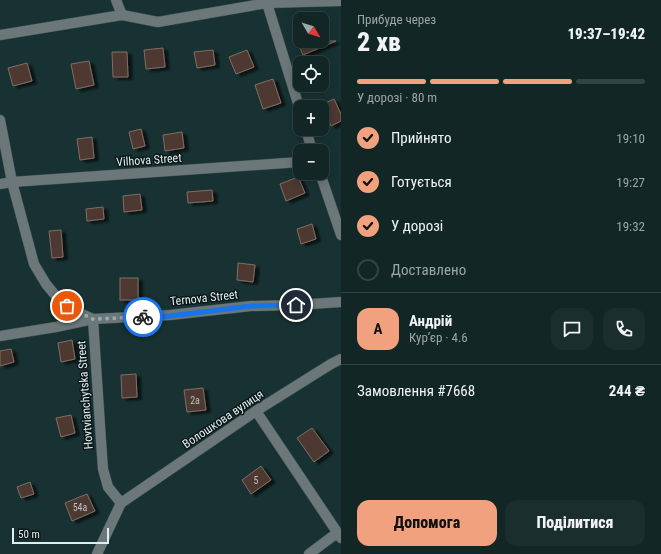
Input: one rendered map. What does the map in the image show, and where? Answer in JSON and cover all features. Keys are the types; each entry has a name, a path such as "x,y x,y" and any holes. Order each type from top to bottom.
{"street":[{"path":"116,0 122,15"},
{"path":"267,1 297,100"},
{"path":"0,36 122,15 158,22 267,1 341,1"},
{"path":"0,120 12,182 34,264 46,284 60,301 93,319"},
{"name":"Vilhova Street","path":"0,184 293,162"},
{"path":"322,180 341,235"},
{"name":"Ternova Street","path":"0,336 56,327 93,319 170,316 251,306 341,302"},
{"name":"Hovtvianchytska Street","path":"93,319 103,469 108,487 121,503"},
{"name":"Волошкова вулиця","path":"121,503 256,411 341,359"},
{"path":"256,411 339,535 309,554"},
{"path":"97,554 121,503"}],"building":[{"path":"329,41 336,41 329,44"},
{"path":"163,48 165,67 146,69 144,50"},
{"path":"300,48 320,48 303,55"},
{"path":"213,50 215,65 197,68 194,52"},
{"path":"247,50 254,67 236,74 229,57"},
{"path":"112,52 127,52 128,77 113,77"},
{"path":"89,61 94,85 76,89 71,64"},
{"path":"27,63 32,81 13,86 8,68"},
{"path":"273,79 281,103 263,109 255,85"},
{"path":"334,99 341,114 341,121 331,126 329,122 329,101"},
{"path":"141,129 145,146 133,149 129,132"},
{"path":"182,132 184,148 165,151 163,135"},
{"path":"92,137 94,158 80,160 77,139"},
{"path":"293,179 299,180 305,193 286,201 280,184"},
{"path":"212,190 213,201 188,203 187,192"},
{"path":"140,194 142,210 124,212 123,196"},
{"path":"103,207 104,219 87,221 86,209"},
{"path":"312,224 316,239 301,244 297,229"},
{"path":"61,230 63,257 52,258 49,231"},
{"path":"238,263 255,265 253,282 237,280"},
{"path":"120,278 138,278 138,300 120,300"},
{"path":"72,340 75,359 61,362 58,343"},
{"path":"11,349 14,362 0,366 0,351"},
{"path":"136,374 137,397 122,398 121,375"},
{"path":"203,388 206,410 187,412 184,390"},
{"path":"71,415 75,433 61,437 56,418"},
{"path":"312,428 329,451 314,462 297,438"},
{"path":"261,466 271,480 251,494 242,480"},
{"path":"30,482 34,494 21,498 17,487"},
{"path":"87,494 95,511 72,521 65,503"}],"way so far":[{"path":"67,306 93,319 143,317"}],"route":[{"path":"143,317 170,316 251,306 296,305"}]}
